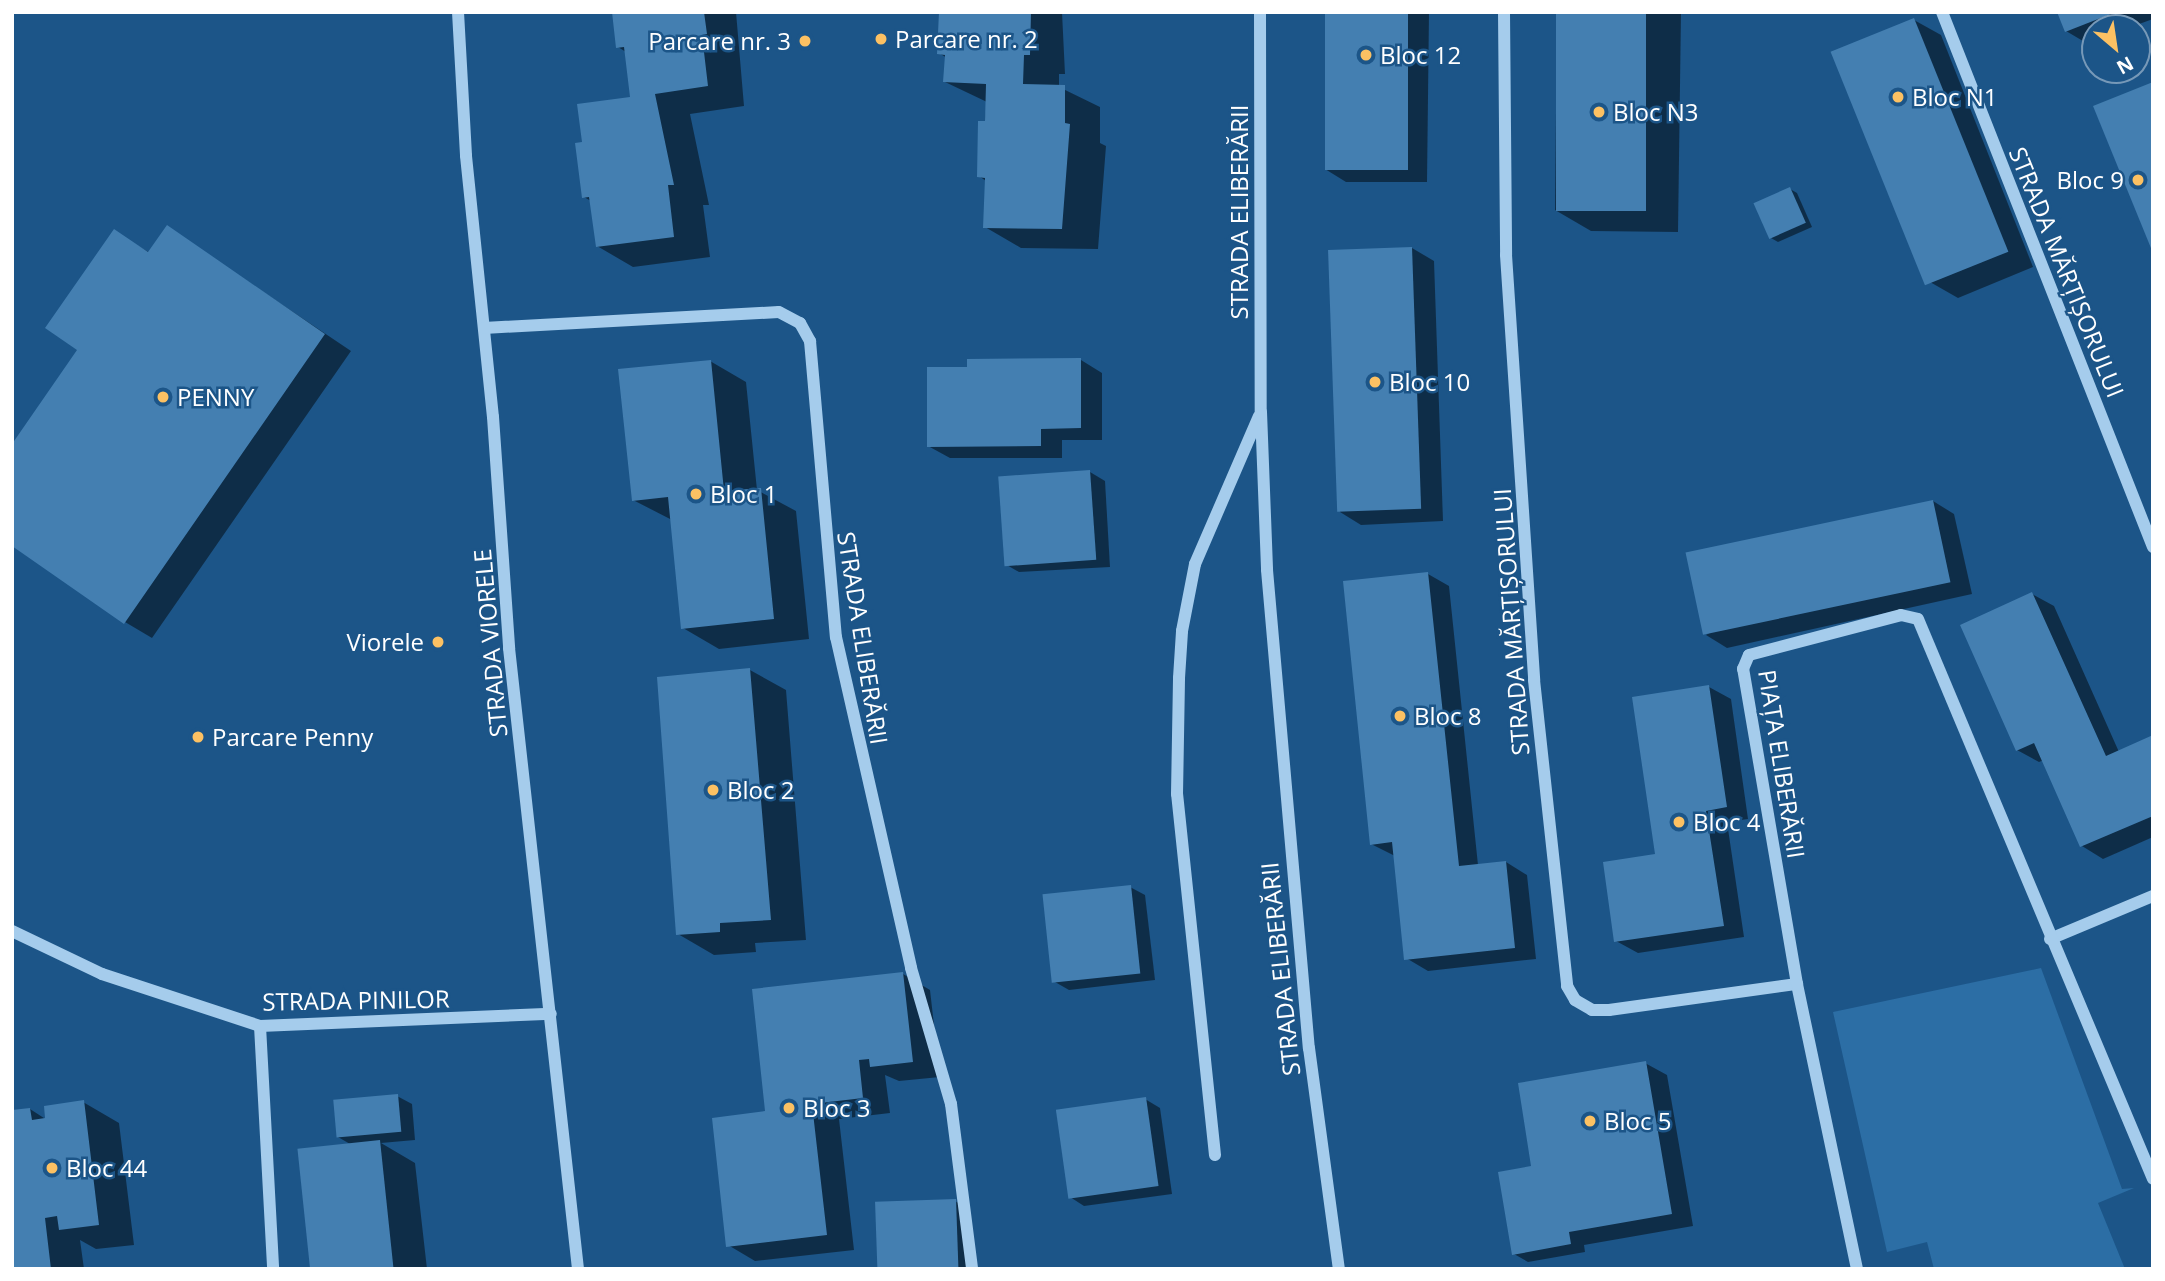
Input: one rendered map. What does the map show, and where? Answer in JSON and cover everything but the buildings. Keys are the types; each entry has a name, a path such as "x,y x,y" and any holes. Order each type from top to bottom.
{"street":[{"name":"STRADA VIORELE","path":"458,12 466,156 484,328 509,648 578,1269"},
{"name":"STRADA ELIBERĂRII","path":"1260,12 1261,412 1283,784 1310,1060 1339,1269"},
{"name":"STRADA MĂRȚIȘORULUI","path":"1504,12 1502,124 1509,296 1534,680 1567,986 1575,1000 1601,1010 1797,984"},
{"name":"STRADA MĂRȚIȘORULUI","path":"1942,12 2153,547"},
{"name":"STRADA ELIBERĂRII","path":"484,328 779,312 800,323 810,341 836,637 911,968 951,1104 972,1269"},
{"name":"STRADA ELIBERĂRII","path":"1215,1155 1177,794 1179,678 1182,631 1195,564 1261,412"},
{"name":"PIAȚA ELIBERĂRII","path":"1857,1269 1797,984 1745,660 1749,655 1908,614 1921,625 2050,939 2153,1179"},
{"path":"2050,939 2153,897"},
{"name":"STRADA PINILOR","path":"12,931 102,974 260,1026 551,1014"},
{"path":"260,1026 273,1269"}],"shaded area":[{"path":"2041,968 2122,1189 2134,1188 2098,1203 2125,1269 1934,1269 1927,1242 1887,1252 1833,1012"}],"place":[{"name":"Parcare nr. 2","path":"881,39"},
{"name":"Parcare nr. 3","path":"805,41"},
{"name":"Bloc 12","path":"1366,55"},
{"name":"Bloc N1","path":"1898,97"},
{"name":"Bloc N3","path":"1599,112"},
{"name":"Bloc 9","path":"2138,180"},
{"name":"Bloc 10","path":"1375,382"},
{"name":"PENNY","path":"163,397"},
{"name":"Bloc 1","path":"696,494"},
{"name":"Viorele","path":"438,642"},
{"name":"Bloc 8","path":"1400,716"},
{"name":"Parcare Penny","path":"198,737"},
{"name":"Bloc 2","path":"713,790"},
{"name":"Bloc 4","path":"1679,822"},
{"name":"Bloc 3","path":"789,1108"},
{"name":"Bloc 5","path":"1590,1121"},
{"name":"Bloc 44","path":"52,1168"}]}
